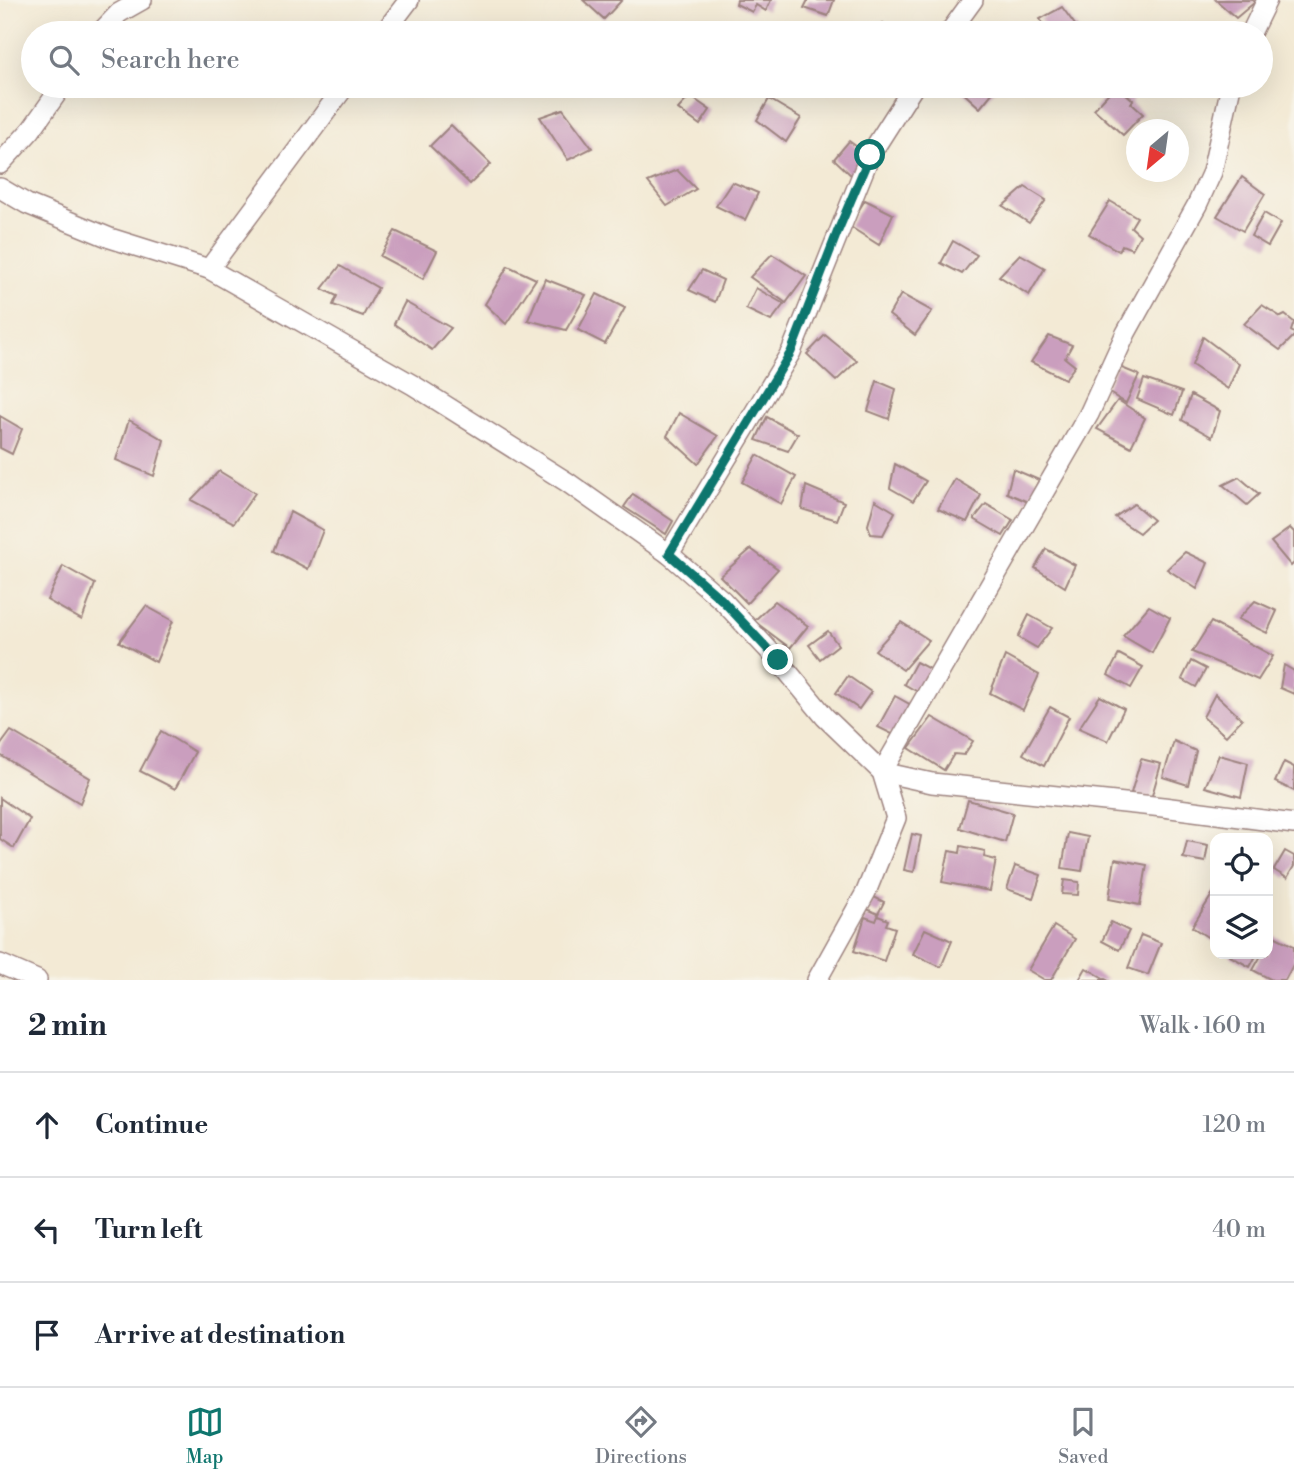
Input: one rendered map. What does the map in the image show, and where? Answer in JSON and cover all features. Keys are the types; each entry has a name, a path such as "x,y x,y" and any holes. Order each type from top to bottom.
{"street":[{"path":"111,21 119,13 142,0"},
{"path":"393,21 409,0"},
{"path":"958,21 973,0"},
{"path":"1257,21 1267,0"},
{"path":"0,164 31,130 54,98"},
{"path":"209,270 336,98"},
{"path":"669,554 791,352 870,155 906,98"},
{"path":"882,772 1089,414 1126,333 1198,205 1212,172 1228,98"},
{"path":"0,188 27,204 110,238 209,270 413,386 567,482 669,554 722,600 778,660 825,717 882,772 895,818 866,892 817,980"},
{"path":"882,772 932,783 1163,807 1294,824"},
{"path":"0,964 37,980"}],"building":[{"path":"583,0 622,0 604,19"},
{"path":"737,0 771,0 766,11 756,5 752,12 736,4"},
{"path":"808,0 834,0 828,16 804,8"},
{"path":"1216,0 1253,0 1255,2 1236,18"},
{"path":"1062,7 1072,21 1041,21 1040,19"},
{"path":"688,98 693,98 710,110 700,125 678,109"},
{"path":"969,98 988,98 980,108"},
{"path":"1104,98 1131,98 1133,100 1131,103 1143,114 1138,119 1126,119 1126,132 1123,135 1094,109"},
{"path":"769,99 801,118 786,142 757,120"},
{"path":"563,109 592,148 568,160 540,117"},
{"path":"451,125 491,164 470,184 430,146"},
{"path":"849,141 864,152 853,177 834,159"},
{"path":"677,170 696,189 667,206 648,182"},
{"path":"1242,177 1265,194 1243,231 1217,216"},
{"path":"732,182 758,193 745,220 716,206"},
{"path":"1025,187 1046,200 1029,223 1003,206"},
{"path":"865,200 893,214 879,245 849,226"},
{"path":"1110,201 1137,217 1131,227 1140,235 1132,249 1122,245 1119,251 1089,234"},
{"path":"1264,213 1281,223 1268,246 1251,236"},
{"path":"395,231 437,251 423,279 380,256"},
{"path":"953,241 977,255 962,274 941,263"},
{"path":"772,254 806,276 786,303 750,277"},
{"path":"1020,254 1045,268 1029,295 999,276"},
{"path":"340,266 378,288 363,316 333,305 337,296 322,289"},
{"path":"508,266 536,279 506,324 485,304"},
{"path":"702,270 723,280 715,302 689,290"},
{"path":"545,279 586,295 566,330 528,320"},
{"path":"756,288 784,304 771,321 746,309"},
{"path":"597,294 625,308 605,344 578,330"},
{"path":"901,294 932,311 915,335 889,315"},
{"path":"405,302 451,328 432,350 394,324"},
{"path":"1262,305 1294,322 1291,331 1294,336 1280,350 1244,324"},
{"path":"825,335 857,361 836,381 807,354"},
{"path":"1049,336 1072,345 1065,358 1075,366 1065,379 1031,362"},
{"path":"1203,337 1239,364 1228,389 1192,365"},
{"path":"1117,366 1139,375 1126,403 1104,390"},
{"path":"1144,379 1182,392 1174,415 1137,399"},
{"path":"877,381 896,389 889,419 868,411"},
{"path":"1191,395 1220,411 1212,437 1182,420"},
{"path":"1118,400 1145,418 1131,447 1097,429"},
{"path":"679,413 718,436 698,464 667,436"},
{"path":"0,416 22,429 12,454 0,448"},
{"path":"767,417 798,434 788,451 756,440"},
{"path":"129,420 164,440 154,476 116,460"},
{"path":"757,455 796,477 781,504 742,482"},
{"path":"895,464 926,481 913,501 890,488"},
{"path":"1013,469 1039,480 1028,502 1007,493"},
{"path":"219,471 255,493 234,523 191,500"},
{"path":"1239,477 1259,494 1247,505 1223,485"},
{"path":"955,479 981,495 967,522 938,509"},
{"path":"806,486 844,502 837,520 802,509"},
{"path":"633,494 673,521 666,534 624,507"},
{"path":"875,500 895,512 883,535 871,534 868,525"},
{"path":"986,504 1013,520 1003,536 974,519"},
{"path":"1134,504 1153,520 1139,533 1115,517"},
{"path":"290,512 323,530 308,569 274,551"},
{"path":"1290,528 1294,532 1294,563 1291,566 1271,542"},
{"path":"751,549 778,569 747,603 720,576"},
{"path":"1046,549 1075,565 1065,587 1035,568"},
{"path":"1185,552 1208,563 1197,589 1167,569"},
{"path":"63,566 95,584 82,620 47,600"},
{"path":"775,601 808,626 790,648 754,621"},
{"path":"1255,601 1277,611 1267,633 1238,619"},
{"path":"146,606 173,621 156,662 119,642"},
{"path":"1149,606 1170,618 1152,653 1123,636"},
{"path":"1029,615 1052,628 1037,648 1018,637"},
{"path":"901,622 929,640 903,670 875,650"},
{"path":"1211,622 1273,656 1258,680 1192,652"},
{"path":"828,631 838,645 820,659 809,645"},
{"path":"1119,654 1143,667 1131,688 1108,675"},
{"path":"1005,656 1039,675 1023,710 990,693"},
{"path":"1191,661 1206,669 1196,687 1182,679"},
{"path":"916,662 935,672 918,692 904,684"},
{"path":"1284,665 1294,671 1294,694 1280,688"},
{"path":"848,676 871,692 859,709 836,693"},
{"path":"1215,694 1242,719 1226,736 1203,717"},
{"path":"895,696 911,705 894,735 878,727"},
{"path":"1100,696 1124,709 1108,741 1079,728"},
{"path":"1050,707 1069,717 1044,766 1023,754"},
{"path":"932,717 973,741 964,755 954,754 944,770 909,748"},
{"path":"11,731 90,778 80,803 0,755 0,746"},
{"path":"161,731 195,752 175,789 140,771"},
{"path":"1174,741 1196,751 1188,785 1163,777"},
{"path":"1219,755 1248,763 1241,797 1205,787"},
{"path":"1141,759 1161,764 1151,799 1131,793"},
{"path":"1284,762 1294,767 1294,791 1275,782"},
{"path":"0,798 30,819 14,848 0,839"},
{"path":"968,800 1013,813 1005,842 960,828"},
{"path":"1068,833 1088,837 1082,871 1062,868"},
{"path":"912,834 921,836 914,872 904,870"},
{"path":"1187,841 1208,845 1205,862 1183,858"},
{"path":"961,846 985,851 984,857 996,860 990,891 942,882 949,851 960,853"},
{"path":"1285,851 1294,856 1294,866 1287,878 1274,870"},
{"path":"1115,859 1147,865 1140,905 1109,899"},
{"path":"1015,866 1041,875 1033,898 1007,889"},
{"path":"1064,880 1079,882 1078,895 1062,894"},
{"path":"874,897 884,902 878,914 867,909"},
{"path":"1210,898 1210,939 1192,927"},
{"path":"878,916 888,920 886,925 895,928 884,961 854,951 865,917 876,921"},
{"path":"1111,922 1129,931 1119,950 1102,941"},
{"path":"1054,926 1075,939 1051,980 1045,980 1028,970"},
{"path":"925,929 952,941 941,967 913,954"},
{"path":"1141,935 1161,943 1148,975 1128,968"},
{"path":"1273,936 1294,946 1294,963 1285,980 1272,980 1253,970 1259,959 1273,959"},
{"path":"1235,959 1254,959 1250,967"},
{"path":"1086,968 1107,980 1079,980"}],"route":[{"path":"778,660 722,600 669,554 791,352 870,155"}]}
